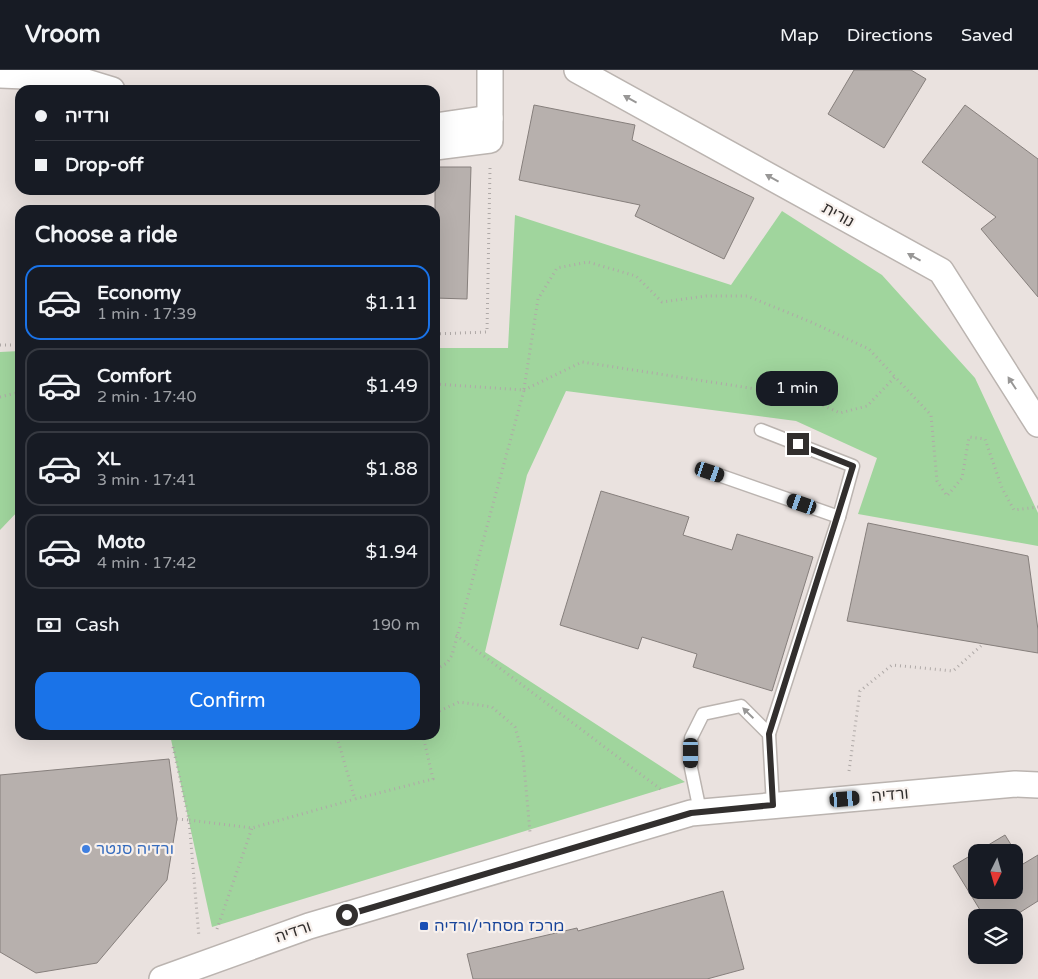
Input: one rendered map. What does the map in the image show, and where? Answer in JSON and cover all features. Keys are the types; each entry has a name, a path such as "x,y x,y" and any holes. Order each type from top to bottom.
{"street":[{"path":"490,70 490,129"},
{"name":"נורית","path":"578,70 941,271 1038,424"},
{"path":"0,75 73,78 96,85"},
{"path":"440,126 490,129"},
{"path":"440,145 490,129"},
{"name":"ורדיה","path":"162,979 310,926 695,812 1026,785 1038,776"}],"lane":[{"path":"761,430 853,466 839,517 769,734 773,805"},
{"path":"710,472 839,517"},
{"path":"695,812 691,768 691,738 703,714 740,706 769,734"}],"path":[{"path":"440,334 487,332 490,129"},
{"path":"440,667 446,664 452,655 524,390 538,299 557,268 588,262 636,276 662,302 706,296 747,296 811,322 869,350 931,415 936,481 947,496 962,478 969,437 985,439 1002,488 1014,510 1038,507"},
{"path":"0,345 15,345"},
{"path":"440,384 524,390 582,362 801,396 840,413 867,406 895,377"},
{"path":"0,397 15,393"},
{"path":"456,635 695,812"},
{"path":"845,799 860,692 892,665 953,671 983,644"},
{"path":"440,711 459,702 492,707 515,727 523,755 532,860"},
{"path":"338,740 355,799"},
{"path":"177,819 252,828 355,799 433,780 424,740"},
{"path":"173,748 189,820 203,964"},
{"path":"203,964 252,828"}],"green space":[{"path":"782,211 882,275 975,378 1038,513 1038,546 858,514 877,458 796,421 566,391 527,475 485,652 685,782 212,927 171,740 440,740 440,348 508,348 515,215 731,285"},
{"path":"15,351 15,514 0,530 0,352"}],"building":[{"path":"854,70 911,70 926,79 884,148 828,114"},
{"path":"534,105 635,125 632,140 754,198 724,259 635,216 640,205 519,180"},
{"path":"965,105 1038,159 1038,297 981,229 996,217 922,162"},
{"path":"440,167 471,167 467,299 440,298 440,205 435,205 435,195 440,195"},
{"path":"601,491 689,517 683,535 732,550 737,534 813,557 772,691 693,667 697,654 642,637 638,649 560,625"},
{"path":"868,523 1028,556 1038,630 1038,653 847,621"},
{"name":"ורדיה סנטר","path":"169,759 177,819 167,880 97,963 36,973 0,952 0,775"},
{"path":"1005,835 1011,844 990,844"},
{"path":"1038,855 1038,901 1023,910 979,909 973,899 1023,899 1023,864"},
{"path":"968,857 968,890 953,866"},
{"path":"723,891 744,969 707,979 473,979 467,954 577,928 578,931"}],"place":[{"name":"ורדיה סנטר","path":"86,849"},
{"name":"מרכז מסחרי/ורדיה","path":"424,926"}],"route":[{"path":"347,915 691,813 773,805 769,734 839,517 853,466 798,444"}]}
